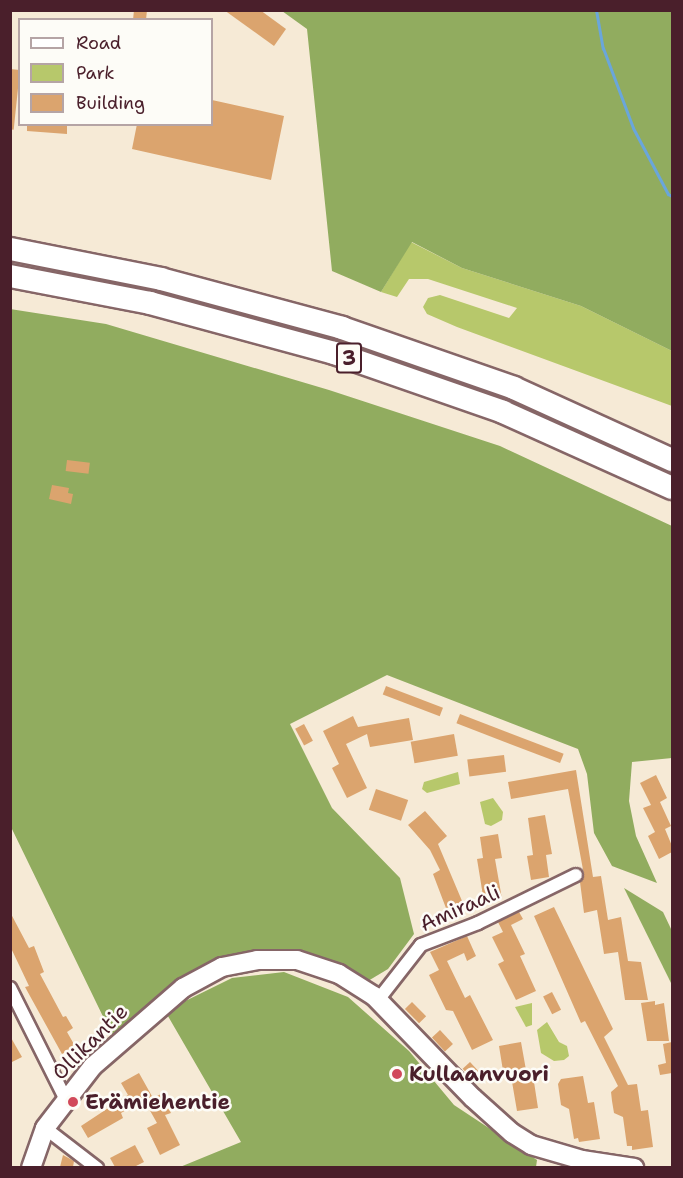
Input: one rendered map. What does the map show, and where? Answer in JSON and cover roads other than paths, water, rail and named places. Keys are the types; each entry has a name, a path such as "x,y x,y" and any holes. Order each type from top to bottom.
{"highway":[{"name":"3","path":"10,249 161,279 342,328 514,388 672,459"},
{"name":"3","path":"10,276 150,303 334,353 503,412 672,488"}],"street":[{"name":"Amiraali","path":"378,1000 420,945 478,923 576,875"},
{"name":"Ollikantie","path":"31,1167 45,1128 93,1066 183,987 222,967 257,960 297,960 339,974 378,1000 512,1133 556,1154 634,1167"},
{"path":"10,988 66,1098"},
{"path":"45,1128 97,1167"}],"waterway":[{"path":"596,10 603,48 633,128 668,194 672,196"}],"place":[{"name":"Kullaanvuori","path":"397,1074"},
{"name":"Erämiehentie","path":"73,1102"}]}
